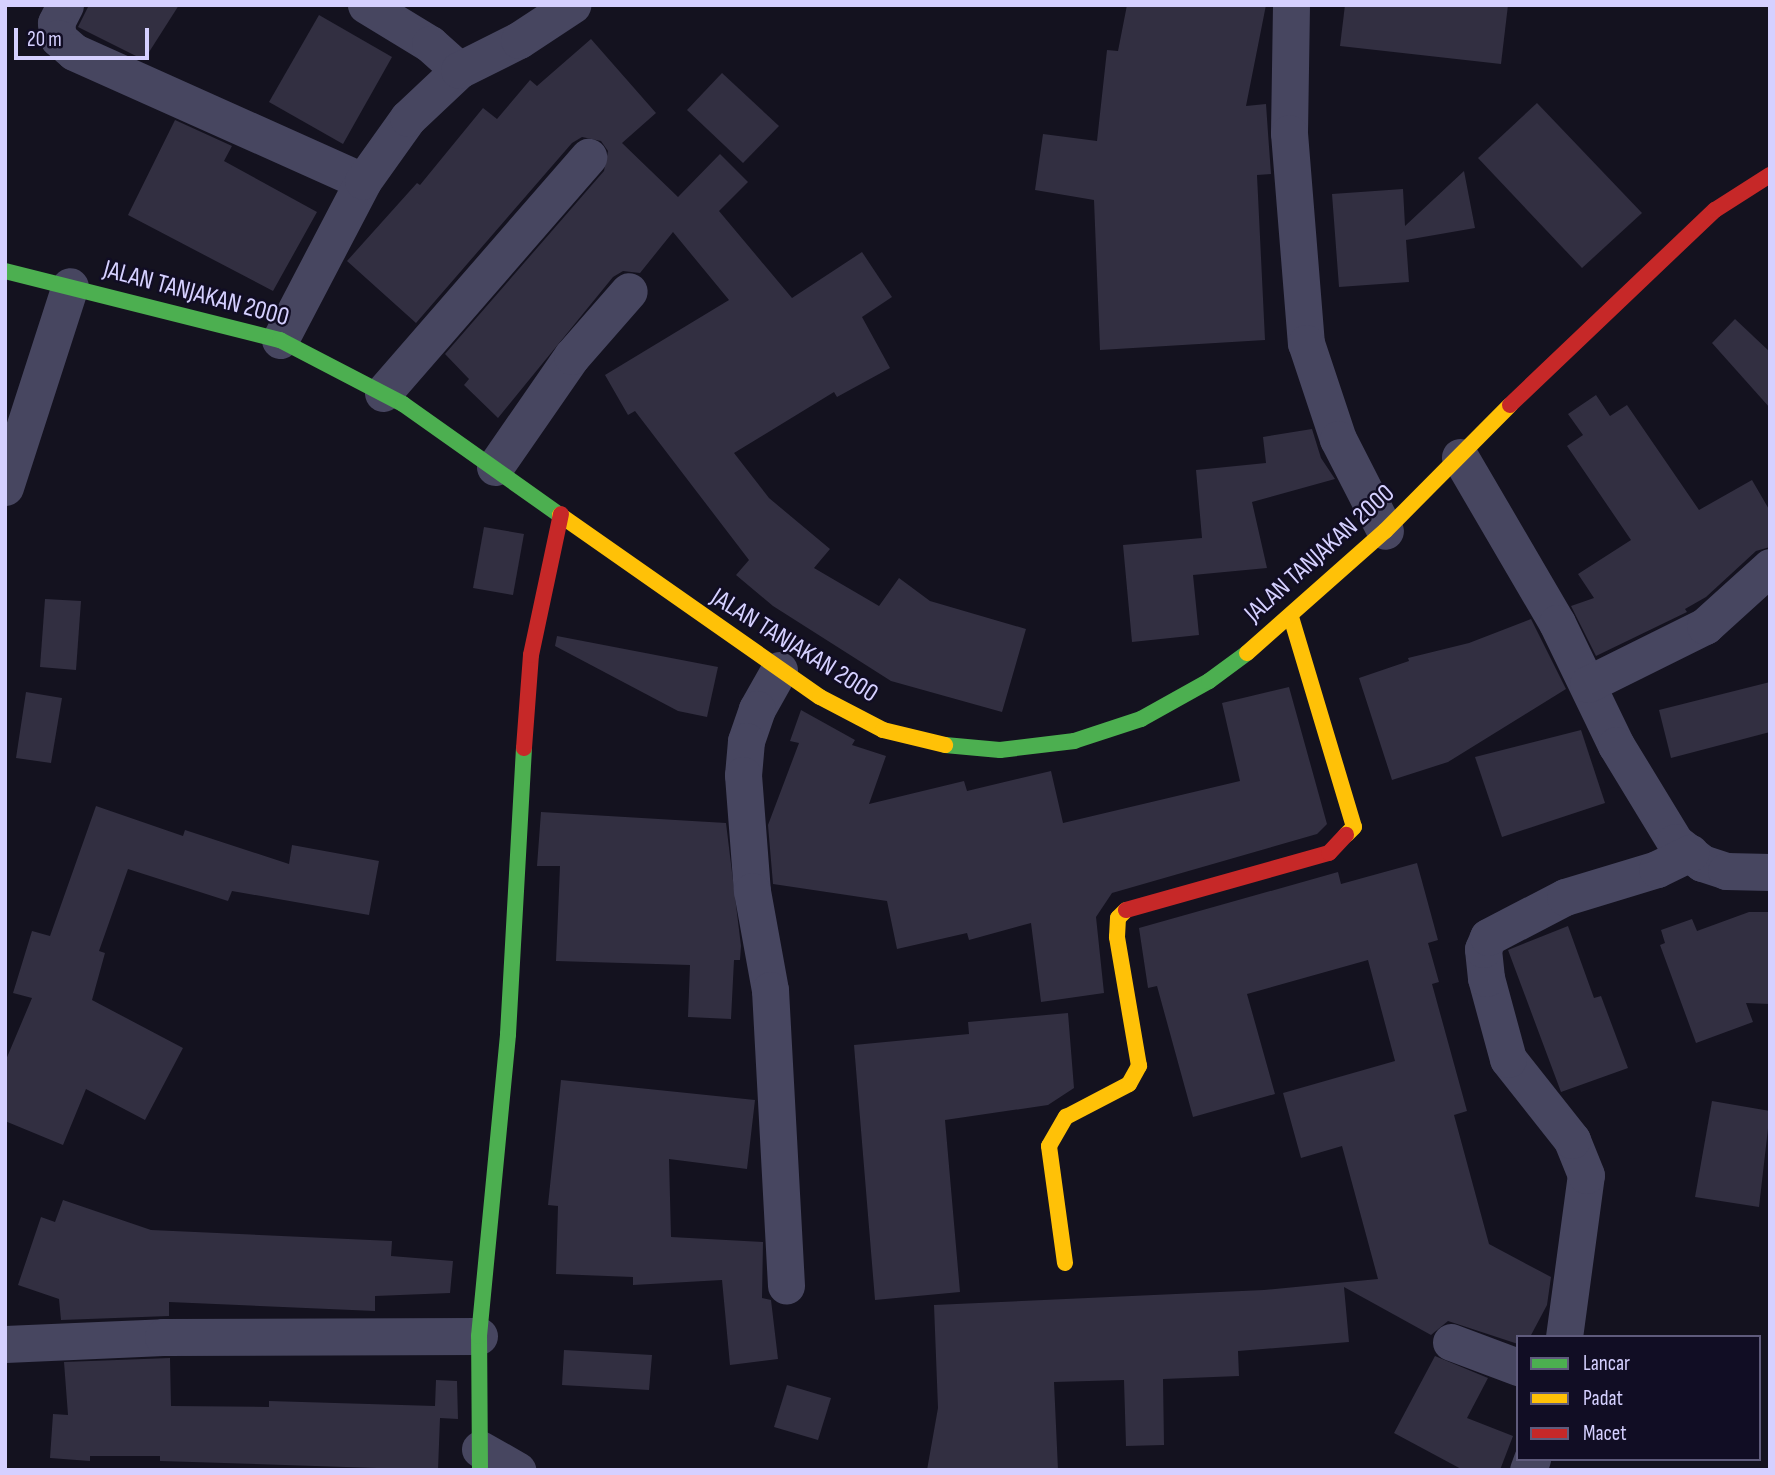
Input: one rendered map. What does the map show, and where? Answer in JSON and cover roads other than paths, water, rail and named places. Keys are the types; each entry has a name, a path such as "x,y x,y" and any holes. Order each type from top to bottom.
{"street":[{"path":"65,5 56,23 58,38 74,52 363,181"},
{"path":"366,5 430,44 459,70"},
{"path":"280,340 363,181 408,118 459,70 519,40 572,5"},
{"path":"1291,5 1289,133 1306,343 1338,439 1385,531"},
{"path":"383,393 588,157"},
{"name":"JALAN TANJAKAN 2000","path":"5,271 280,340 383,393 495,467 779,670 883,730 935,744 1000,750 1074,741 1141,719 1209,681 1291,617 1385,531 1598,317 1715,210 1770,175"},
{"path":"5,488 70,286"},
{"path":"495,467 572,356 629,291"},
{"path":"1460,457 1588,684 1648,802 1675,842 1690,853 1727,871 1770,872"},
{"path":"517,1470 480,1459 479,1336 507,1048 516,844 531,656 561,514"},
{"path":"1588,684 1705,626 1770,567"},
{"path":"1065,1263 1049,1146 1066,1117 1129,1084 1139,1066 1117,937 1118,918 1127,909 1329,853 1354,827 1291,617"},
{"path":"779,670 757,709 746,741 743,775 752,891 770,990 786,1286"},
{"path":"1564,1335 1586,1175 1572,1140 1508,1059 1486,978 1483,949 1488,937 1565,897 1657,869 1690,853"},
{"path":"5,1344 163,1336 479,1336"},
{"path":"1451,1342 1516,1366"}]}
